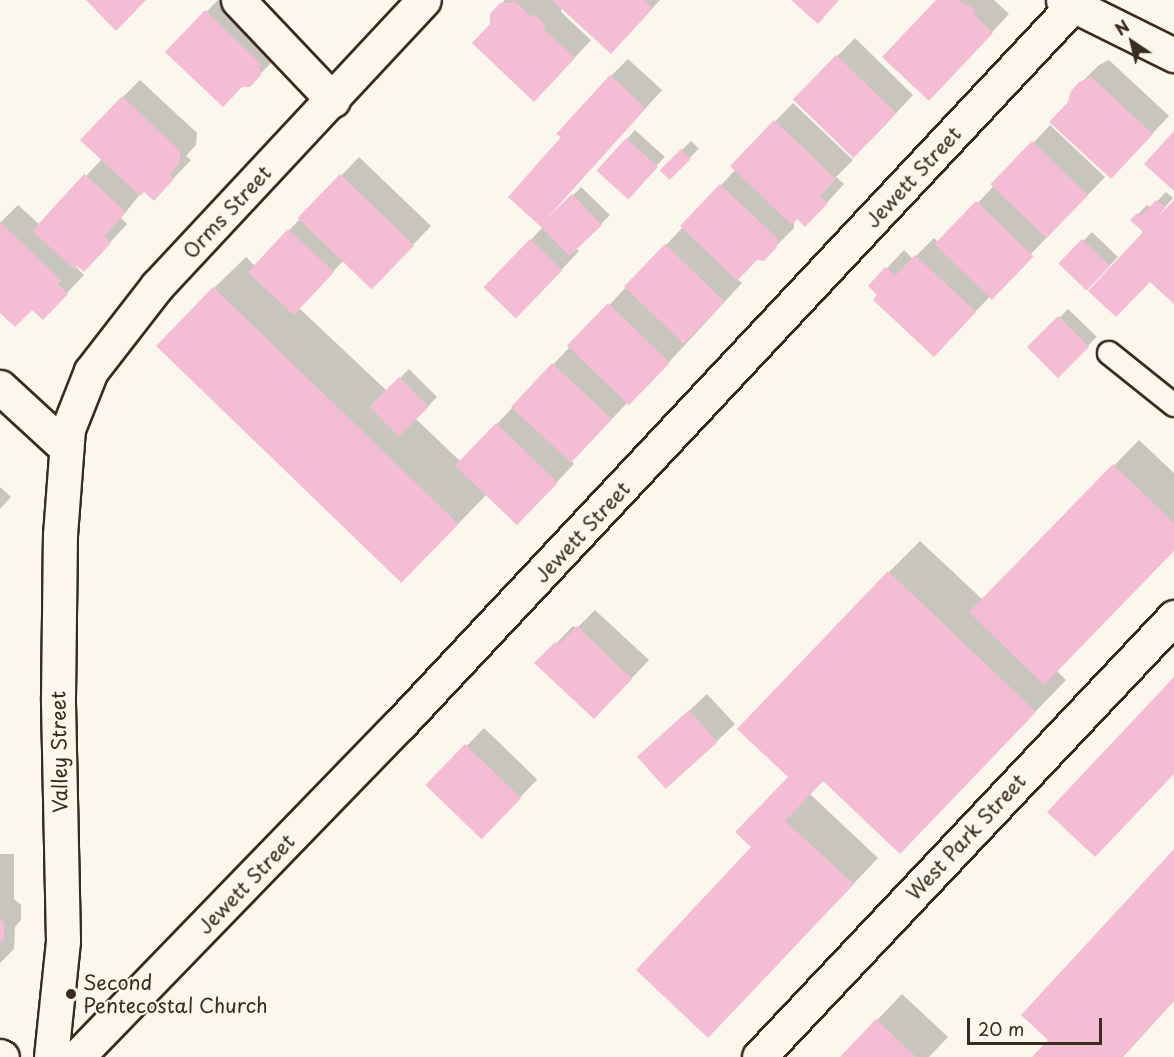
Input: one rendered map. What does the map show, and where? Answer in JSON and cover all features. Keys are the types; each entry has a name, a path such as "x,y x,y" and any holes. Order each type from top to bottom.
{"street":[{"path":"238,0 333,100"},
{"name":"Orms Street","path":"66,448 68,429 91,371 157,286 424,0"},
{"path":"1072,2 1174,55"},
{"name":"Jewett Street","path":"77,1057 400,724 1072,2"},
{"path":"0,387 66,448"},
{"name":"Valley Street","path":"51,1057 63,941 58,697 60,535 66,448"},
{"name":"West Park Street","path":"759,1057 1174,617"}],"lane":[{"path":"1109,353 1174,405"}],"building":[{"path":"86,0 146,0 116,31"},
{"path":"514,0 530,16 535,15 545,25 544,30 575,58 534,102 472,43 490,24 490,14 500,3 511,3"},
{"path":"552,0 644,0 653,8 611,54"},
{"path":"791,0 839,0 818,24"},
{"path":"936,0 958,0 976,10 973,14 993,33 929,101 882,57"},
{"path":"205,10 262,65 259,67 261,75 250,87 242,87 223,107 165,52"},
{"path":"836,55 896,113 853,158 793,100"},
{"path":"610,75 646,108 540,226 508,197 561,137 556,134"},
{"path":"1091,77 1153,134 1111,179 1049,122 1068,102 1071,91 1079,82"},
{"path":"122,96 180,151 179,164 170,174 174,179 154,201 144,192 140,196 80,140"},
{"path":"774,120 836,179 820,196 828,203 805,227 797,219 792,225 730,166"},
{"path":"1174,131 1174,191 1144,164"},
{"path":"626,138 658,167 629,199 597,171"},
{"path":"1032,141 1088,195 1046,238 990,184"},
{"path":"681,149 691,159 670,180 660,170"},
{"path":"84,174 126,212 104,237 111,243 84,272 77,266 74,269 32,231"},
{"path":"340,174 414,246 372,289 298,218"},
{"path":"720,184 777,238 777,247 764,261 757,260 737,281 680,226"},
{"path":"572,194 602,225 570,256 540,225"},
{"path":"1156,200 1166,207 1154,221 1174,200 1174,304 1150,282 1116,317 1088,291 1143,232 1130,220 1137,213 1141,216"},
{"path":"976,201 1034,257 992,300 934,244"},
{"path":"0,222 61,280 58,284 68,294 43,320 32,310 15,327 0,313"},
{"path":"288,229 334,272 294,315 248,272"},
{"path":"530,239 562,270 516,318 483,287"},
{"path":"1082,239 1110,266 1086,291 1058,263"},
{"path":"665,244 725,302 684,344 624,286"},
{"path":"915,255 976,312 934,357 873,300 877,295 868,286 885,267 895,276"},
{"path":"213,287 458,524 401,583 156,346"},
{"path":"608,303 670,363 629,405 567,345"},
{"path":"1058,316 1089,347 1058,378 1027,347"},
{"path":"552,363 612,419 571,463 511,407"},
{"path":"399,377 429,407 399,436 369,407"},
{"path":"496,423 558,483 517,525 455,465"},
{"path":"1113,464 1174,523 1174,551 1044,685 969,612"},
{"path":"888,571 1036,712 900,854 823,781 785,821 854,884 708,1038 636,970 751,847 735,832 788,777 737,729"},
{"path":"577,626 632,679 594,719 534,663 555,642 558,645"},
{"path":"1174,677 1174,774 1095,857 1047,812"},
{"path":"689,710 718,742 666,789 637,757"},
{"path":"465,744 521,798 482,839 425,785"},
{"path":"1174,849 1174,1001 1122,1057 1032,1057 1048,1040 1021,1015"},
{"path":"0,919 4,923 4,939 0,943"},
{"path":"876,1019 916,1057 840,1057"}],"place":[{"name":"Second Pentecostal Church","path":"71,994"}]}
